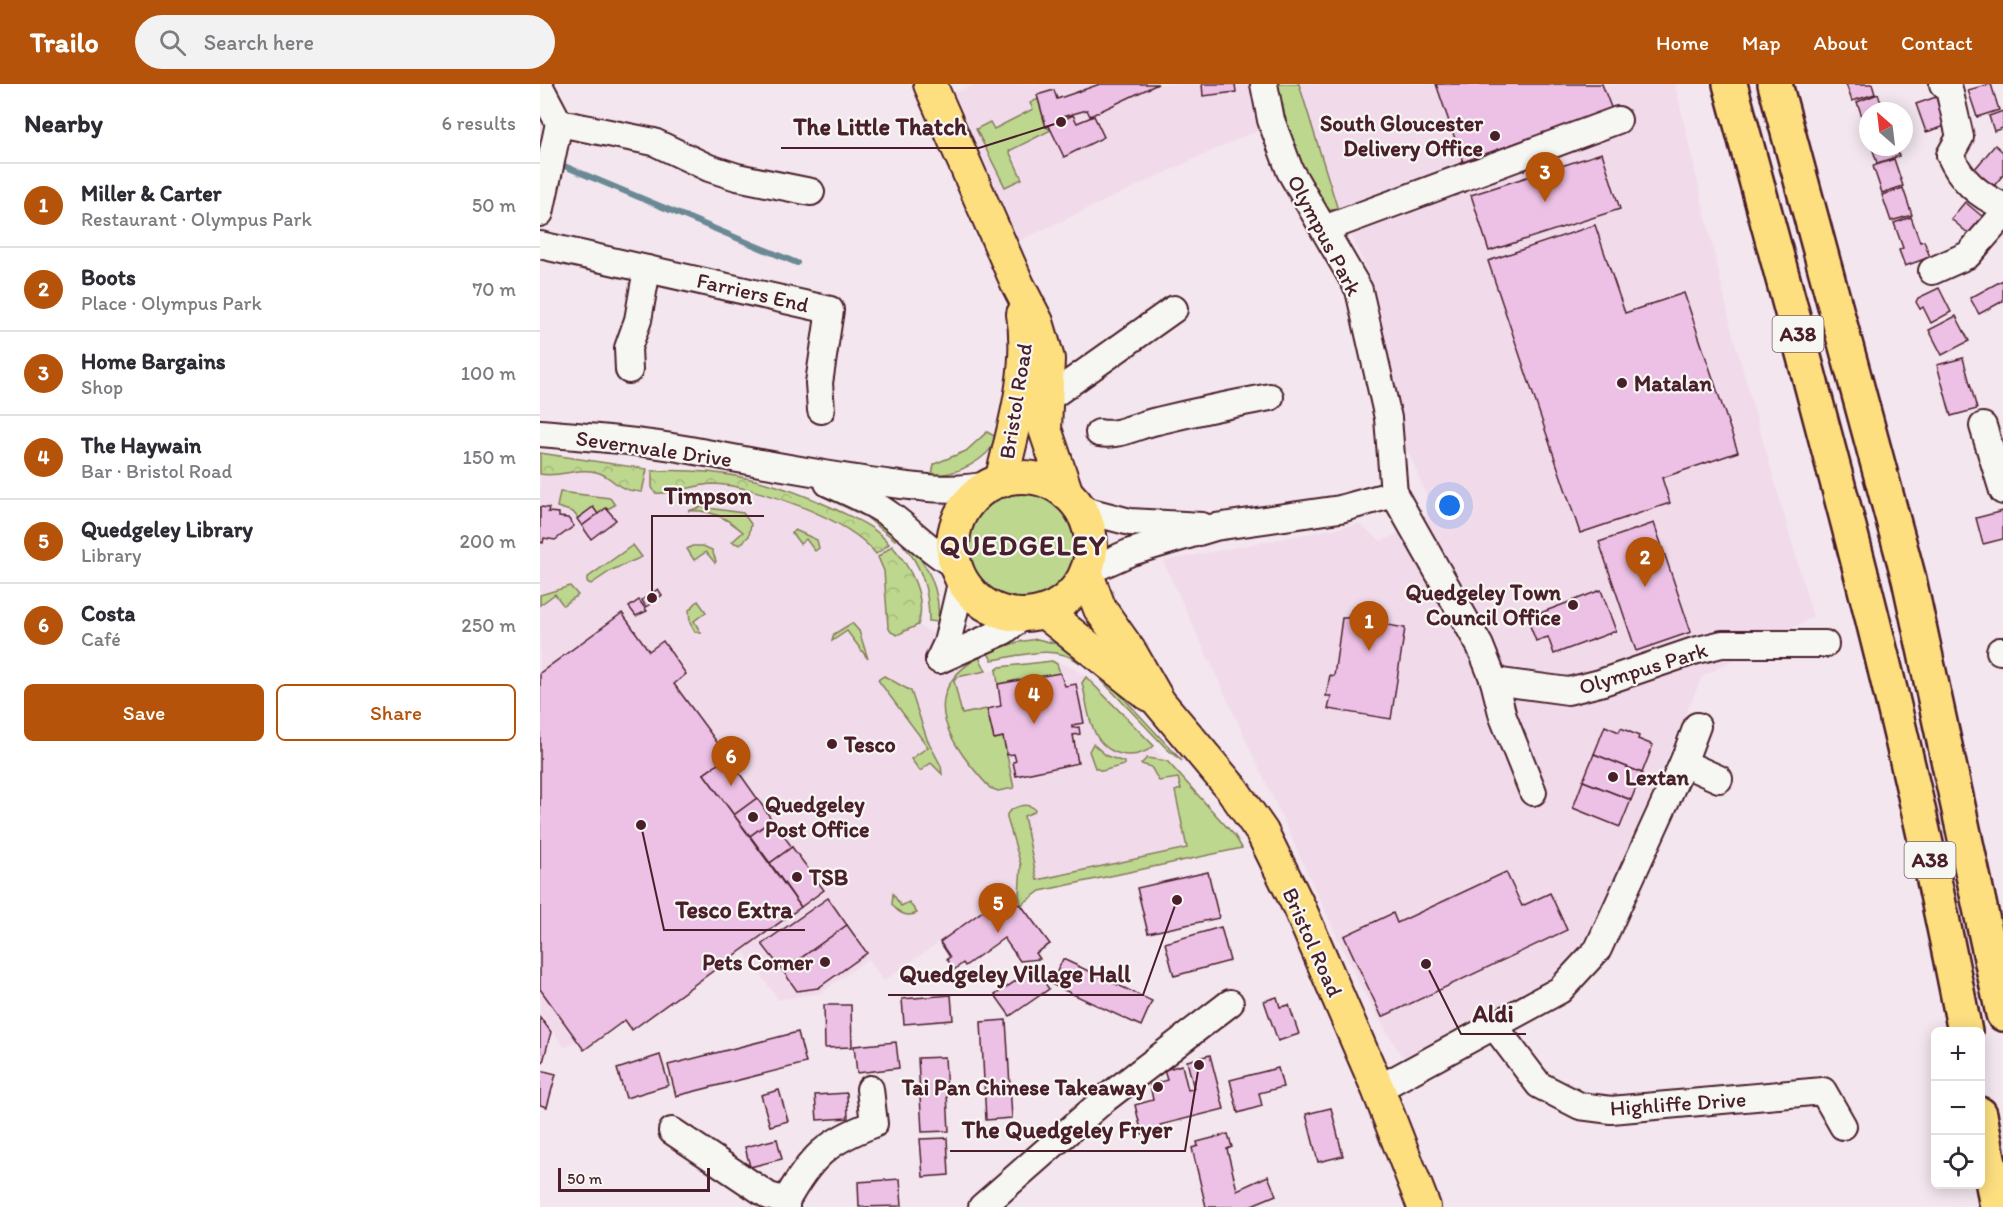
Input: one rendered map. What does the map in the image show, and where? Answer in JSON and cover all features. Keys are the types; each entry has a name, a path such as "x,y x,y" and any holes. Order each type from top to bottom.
{"highway":[{"name":"A38","path":"1731,84 1865,584 1944,921 1964,1027"},
{"name":"A38","path":"1775,84 1909,579 2003,1014"},
{"path":"1984,1135 1997,1207"}],"main road":[{"name":"Bristol Road","path":"930,84 1018,285 1037,321 1046,350 1045,429 1074,501"},
{"name":"Bristol Road","path":"997,483 1014,427 1026,350 1018,285"},
{"path":"1036,478 1074,501 1091,538 1090,561 1086,573 1073,593 1060,604 1034,614 999,611 980,601 959,573 953,549 959,520 971,501 997,483 1036,478"},
{"name":"Bristol Road","path":"1086,573 1100,609 1131,653 1159,702 1232,789 1262,832 1303,917 1378,1089 1424,1207"},
{"name":"Bristol Road","path":"1034,614 1159,702"}],"street":[{"name":"Olympus Park","path":"1264,84 1271,120 1290,171 1359,290 1388,418 1394,494 1480,646 1494,681 1568,691 1722,644 1825,644"},
{"path":"1943,84 1949,89 1960,137 1950,155 1959,175 1986,198 2003,206"},
{"path":"540,87 559,123 540,213"},
{"path":"1324,229 1618,120"},
{"path":"559,123 654,142 709,168 737,177 811,192"},
{"path":"1932,271 1968,255 2003,215"},
{"name":"Farriers End","path":"540,245 830,310 819,383 821,410"},
{"path":"629,370 628,348 638,320 647,269"},
{"path":"1046,400 1174,309"},
{"path":"1099,433 1110,435 1150,422 1270,397"},
{"path":"1983,426 2003,490"},
{"name":"Severnvale Drive","path":"540,433 614,439 803,472 927,489 957,490 997,483"},
{"name":"Severnvale Drive","path":"803,472 872,503 959,573"},
{"path":"1086,573 1131,552 1215,527 1340,510 1394,494"},
{"path":"1074,501 1130,522 1215,527"},
{"path":"959,573 947,643 939,660 1004,631 1034,614"},
{"path":"1494,681 1503,717 1533,792"},
{"path":"1378,1089 1560,990 1598,949 1683,763 1697,726"},
{"path":"1683,763 1719,779"},
{"path":"982,1207 1183,1025 1230,1003"},
{"name":"Highliffe Drive","path":"1495,1027 1539,1085 1580,1106 1611,1110 1824,1085 1843,1126"},
{"path":"672,1131 769,1196 786,1204 808,1164 835,1141 874,1124 870,1089"}],"shaded area":[{"path":"976,84 1675,84 1733,335 1813,617 1702,677 1597,919 1567,970 1405,1062 1361,988 1163,561 1359,524 1381,541 1426,521 1429,502 1410,456 1396,437 1375,289 1356,245 1290,122 1244,136 1019,241 955,93"},
{"path":"540,453 652,471 706,471 757,480 798,492 864,522 885,538 908,567 919,601 918,625 980,660 986,671 1024,663 1052,661 1069,666 1089,678 1235,836 1242,848 1040,891 1021,905 998,900 884,981 868,959 821,993 779,1000 742,950 632,1030 624,1020 577,1040 565,1048 540,1014"}],"green space":[{"path":"1270,84 1299,84 1338,210 1318,210"},
{"path":"1038,99 1046,127 1051,130 1009,151 1022,179 1005,187 976,129 990,122 994,129 1033,109 1030,103"},
{"path":"987,432 998,438 979,460 952,472 932,475 934,464 966,451"},
{"path":"540,453 647,469 642,492 625,489 596,472 540,474"},
{"path":"652,471 724,474 768,483 812,499 857,520 877,532 889,544 876,554 863,541 825,517 777,498 732,486 707,484 655,493 652,487"},
{"path":"560,492 610,498 615,505 598,514 593,508 578,518 573,512 557,507"},
{"path":"1023,492 1044,496 1061,508 1073,525 1077,546 1073,567 1061,584 1044,596 1023,600 1002,596 985,584 973,567 969,546 973,525 985,508 1002,496"},
{"path":"818,494 856,507 900,535 895,540 866,517"},
{"path":"701,507 743,513 751,524 749,536 740,545 732,542 743,532 718,516 704,511 688,511"},
{"path":"795,530 817,540 819,548 815,551 806,539 800,544 792,533"},
{"path":"906,541 921,559 931,578 937,599 938,622 929,621 924,580 916,562 903,545"},
{"path":"633,545 642,557 612,570 591,584 587,582 587,578"},
{"path":"692,546 703,546 712,550 715,563 706,552 694,560 687,549"},
{"path":"892,546 911,572 920,604 918,625 897,635 888,627 884,571 878,557"},
{"path":"570,586 578,595 563,605 555,594 540,605 540,595"},
{"path":"698,601 706,612 694,621 701,633 695,632 690,623 689,610"},
{"path":"852,623 859,631 868,659 847,631 832,641 834,634"},
{"path":"1037,639 1066,646 1086,659 1080,663 1060,654 1037,652 992,660 987,652 1018,642"},
{"path":"979,657 986,671 957,677 954,681 962,714 987,709 994,739 1003,737 1014,788 998,791 990,788 963,756 946,722 943,705 947,688 959,672"},
{"path":"1052,661 1057,664 1060,673 998,684 996,670 1000,667"},
{"path":"1092,664 1182,761 1167,749 1089,667"},
{"path":"884,676 911,691 927,739 941,766 942,774 931,763 920,771 911,759 928,747 878,680"},
{"path":"1086,677 1154,746 1137,754 1128,755 1119,754 1104,745 1089,717 1082,683"},
{"path":"1093,744 1107,756 1124,762 1124,765 1102,771 1095,768 1089,751"},
{"path":"1147,758 1167,761 1235,836 1242,848 1040,891 1021,905 1019,895 1021,865 1007,818 1007,814 1017,807 1024,805 1035,809 1034,812 1024,816 1037,880 1187,848 1175,791 1181,789 1178,778 1159,781 1151,767 1141,764"},
{"path":"893,894 901,906 909,902 917,913 906,915 897,910 892,904"}],"building":[{"path":"1100,84 1158,84 1090,116 1087,110 1062,117 1063,120 1073,115 1077,123 1094,116 1104,137 1064,157 1049,126 1046,127 1037,95 1054,90 1057,99"},
{"path":"1202,84 1235,84 1236,92 1203,96"},
{"name":"South Gloucester Delivery Office","path":"1436,84 1602,84 1612,110 1463,162"},
{"path":"1846,84 1872,84 1875,94 1852,101"},
{"path":"1991,84 1999,110 1977,117 1968,90"},
{"path":"1878,94 1881,102 1859,102 1859,108 1857,102"},
{"path":"1936,97 1946,126 1926,132 1916,104"},
{"path":"2003,111 2003,128 1994,131 1989,116"},
{"path":"1995,145 2003,152 2003,175 1993,187 1974,170"},
{"path":"1602,153 1620,209 1489,251 1471,195"},
{"path":"1875,156 1899,156 1877,163"},
{"path":"1894,159 1903,186 1882,193 1873,166"},
{"path":"1903,188 1912,215 1891,221 1882,195"},
{"path":"1965,202 1989,222 1975,239 1951,219"},
{"path":"1911,217 1920,242 1924,241 1930,257 1905,266 1899,250 1903,248 1894,223"},
{"name":"Matalan","path":"1595,225 1625,313 1684,293 1738,452 1662,478 1670,503 1580,533 1488,261"},
{"path":"2003,280 2003,301 1979,314 1970,298"},
{"path":"1939,288 1951,312 1931,323 1923,307 1920,309 1916,302 1918,298"},
{"path":"1956,316 1969,341 1942,355 1929,330"},
{"path":"1963,358 1977,409 1951,416 1937,365"},
{"path":"540,507 549,508 548,512 559,513 559,517 568,518 574,526 555,540 544,538 543,543 540,542"},
{"path":"593,507 598,514 582,526 577,519"},
{"path":"606,508 616,520 591,539 582,526"},
{"path":"2003,511 2003,539 1983,544 1976,518"},
{"path":"1654,523 1691,632 1636,651 1599,542"},
{"path":"658,589 662,595 646,607 642,600"},
{"path":"1601,590 1616,631 1554,654 1548,637 1536,641 1527,618"},
{"path":"639,600 647,611 636,616 629,607"},
{"path":"622,613 649,651 663,641 686,674 674,684 728,757 704,774 801,907 632,1030 625,1020 584,1050 540,989 540,673"},
{"path":"1349,614 1366,617 1366,621 1405,628 1391,719 1328,709 1331,696 1326,696 1330,675 1334,676 1342,618 1348,618"},
{"path":"1060,673 1065,686 1076,684 1084,723 1072,725 1072,728 1079,727 1080,734 1073,735 1078,763 1016,776 1014,754 1007,755 1003,737 994,739 987,709 1001,706 998,684"},
{"path":"1605,726 1619,732 1621,728 1653,745 1642,773 1594,754"},
{"name":"Lextan","path":"1594,754 1642,773 1631,800 1583,781"},
{"path":"728,757 757,798 734,815 704,774"},
{"path":"1583,781 1631,800 1620,827 1573,808"},
{"name":"Quedgeley Post Office","path":"757,798 772,820 750,836 734,815"},
{"path":"772,820 792,847 770,863 750,836"},
{"name":"TSB","path":"792,847 824,890 801,907 770,863"},
{"path":"1208,872 1219,918 1148,933 1137,888"},
{"path":"1506,872 1522,906 1550,893 1567,930 1382,1017 1344,936 1393,913 1397,923"},
{"path":"828,898 847,925 783,971 762,944"},
{"path":"998,900 1021,905 1050,944 1036,953 1040,959 1020,961 1004,938 965,966 963,963 954,970 947,959 950,957 940,942"},
{"name":"Pets Corner","path":"847,925 867,953 818,988 797,991 783,971"},
{"path":"1221,927 1230,961 1174,976 1165,943"},
{"path":"1063,959 1152,1001 1141,1026 1051,984"},
{"path":"1035,968 1049,989 1010,1016 995,995"},
{"path":"951,995 953,1020 904,1024 902,999"},
{"path":"1277,997 1280,1007 1289,1005 1299,1034 1278,1041 1264,1001"},
{"path":"824,1005 851,1005 852,1047 825,1048"},
{"path":"540,1017 551,1032 543,1062 540,1062"},
{"path":"1006,1020 1012,1118 986,1120 981,1022"},
{"path":"798,1032 806,1063 676,1096 668,1065"},
{"path":"896,1042 899,1068 857,1073 854,1046"},
{"path":"660,1055 669,1085 626,1098 617,1069"},
{"path":"1210,1055 1224,1109 1160,1125 1161,1130 1142,1134 1135,1105 1153,1100 1150,1085 1167,1080 1164,1070 1182,1065 1188,1090 1194,1089 1187,1061"},
{"path":"945,1057 949,1131 922,1132 918,1058"},
{"path":"1278,1068 1283,1087 1259,1093 1262,1106 1238,1113 1230,1080"},
{"path":"540,1070 556,1074 547,1107 540,1105"},
{"path":"779,1090 788,1121 770,1126 761,1095"},
{"path":"847,1093 848,1118 817,1120 815,1095"},
{"path":"1331,1108 1343,1156 1318,1162 1306,1114"},
{"path":"1228,1134 1232,1147 1227,1149 1237,1190 1268,1176 1276,1195 1247,1207 1206,1207 1192,1148 1198,1146 1197,1142"},
{"path":"947,1138 949,1175 923,1177 920,1139"},
{"path":"777,1139 782,1159 750,1167 745,1147"},
{"path":"900,1179 902,1206 859,1207 858,1182"}],"waterway":[{"path":"557,163 797,263"}],"place":[{"name":"The Little Thatch","path":"1061,122"},
{"name":"South Gloucester Delivery Office","path":"1495,136"},
{"name":"Home Bargains","path":"1545,202"},
{"name":"Matalan","path":"1622,383"},
{"name":"Boots","path":"1645,587"},
{"name":"Timpson","path":"652,598"},
{"name":"Quedgeley Town Council Office","path":"1573,605"},
{"name":"Miller & Carter","path":"1369,651"},
{"name":"The Haywain","path":"1034,724"},
{"name":"Tesco","path":"832,744"},
{"name":"Lextan","path":"1613,777"},
{"name":"Costa","path":"731,786"},
{"name":"Quedgeley Post Office","path":"753,817"},
{"name":"Tesco Extra","path":"641,825"},
{"name":"TSB","path":"797,877"},
{"name":"Quedgeley Village Hall","path":"1177,900"},
{"name":"Quedgeley Library","path":"998,933"},
{"name":"Pets Corner","path":"825,962"},
{"name":"Aldi","path":"1426,964"},
{"name":"The Quedgeley Fryer","path":"1199,1065"},
{"name":"Tai Pan Chinese Takeaway","path":"1158,1087"}],"district":[{"name":"QUEDGELEY","path":"1023,545"}]}
